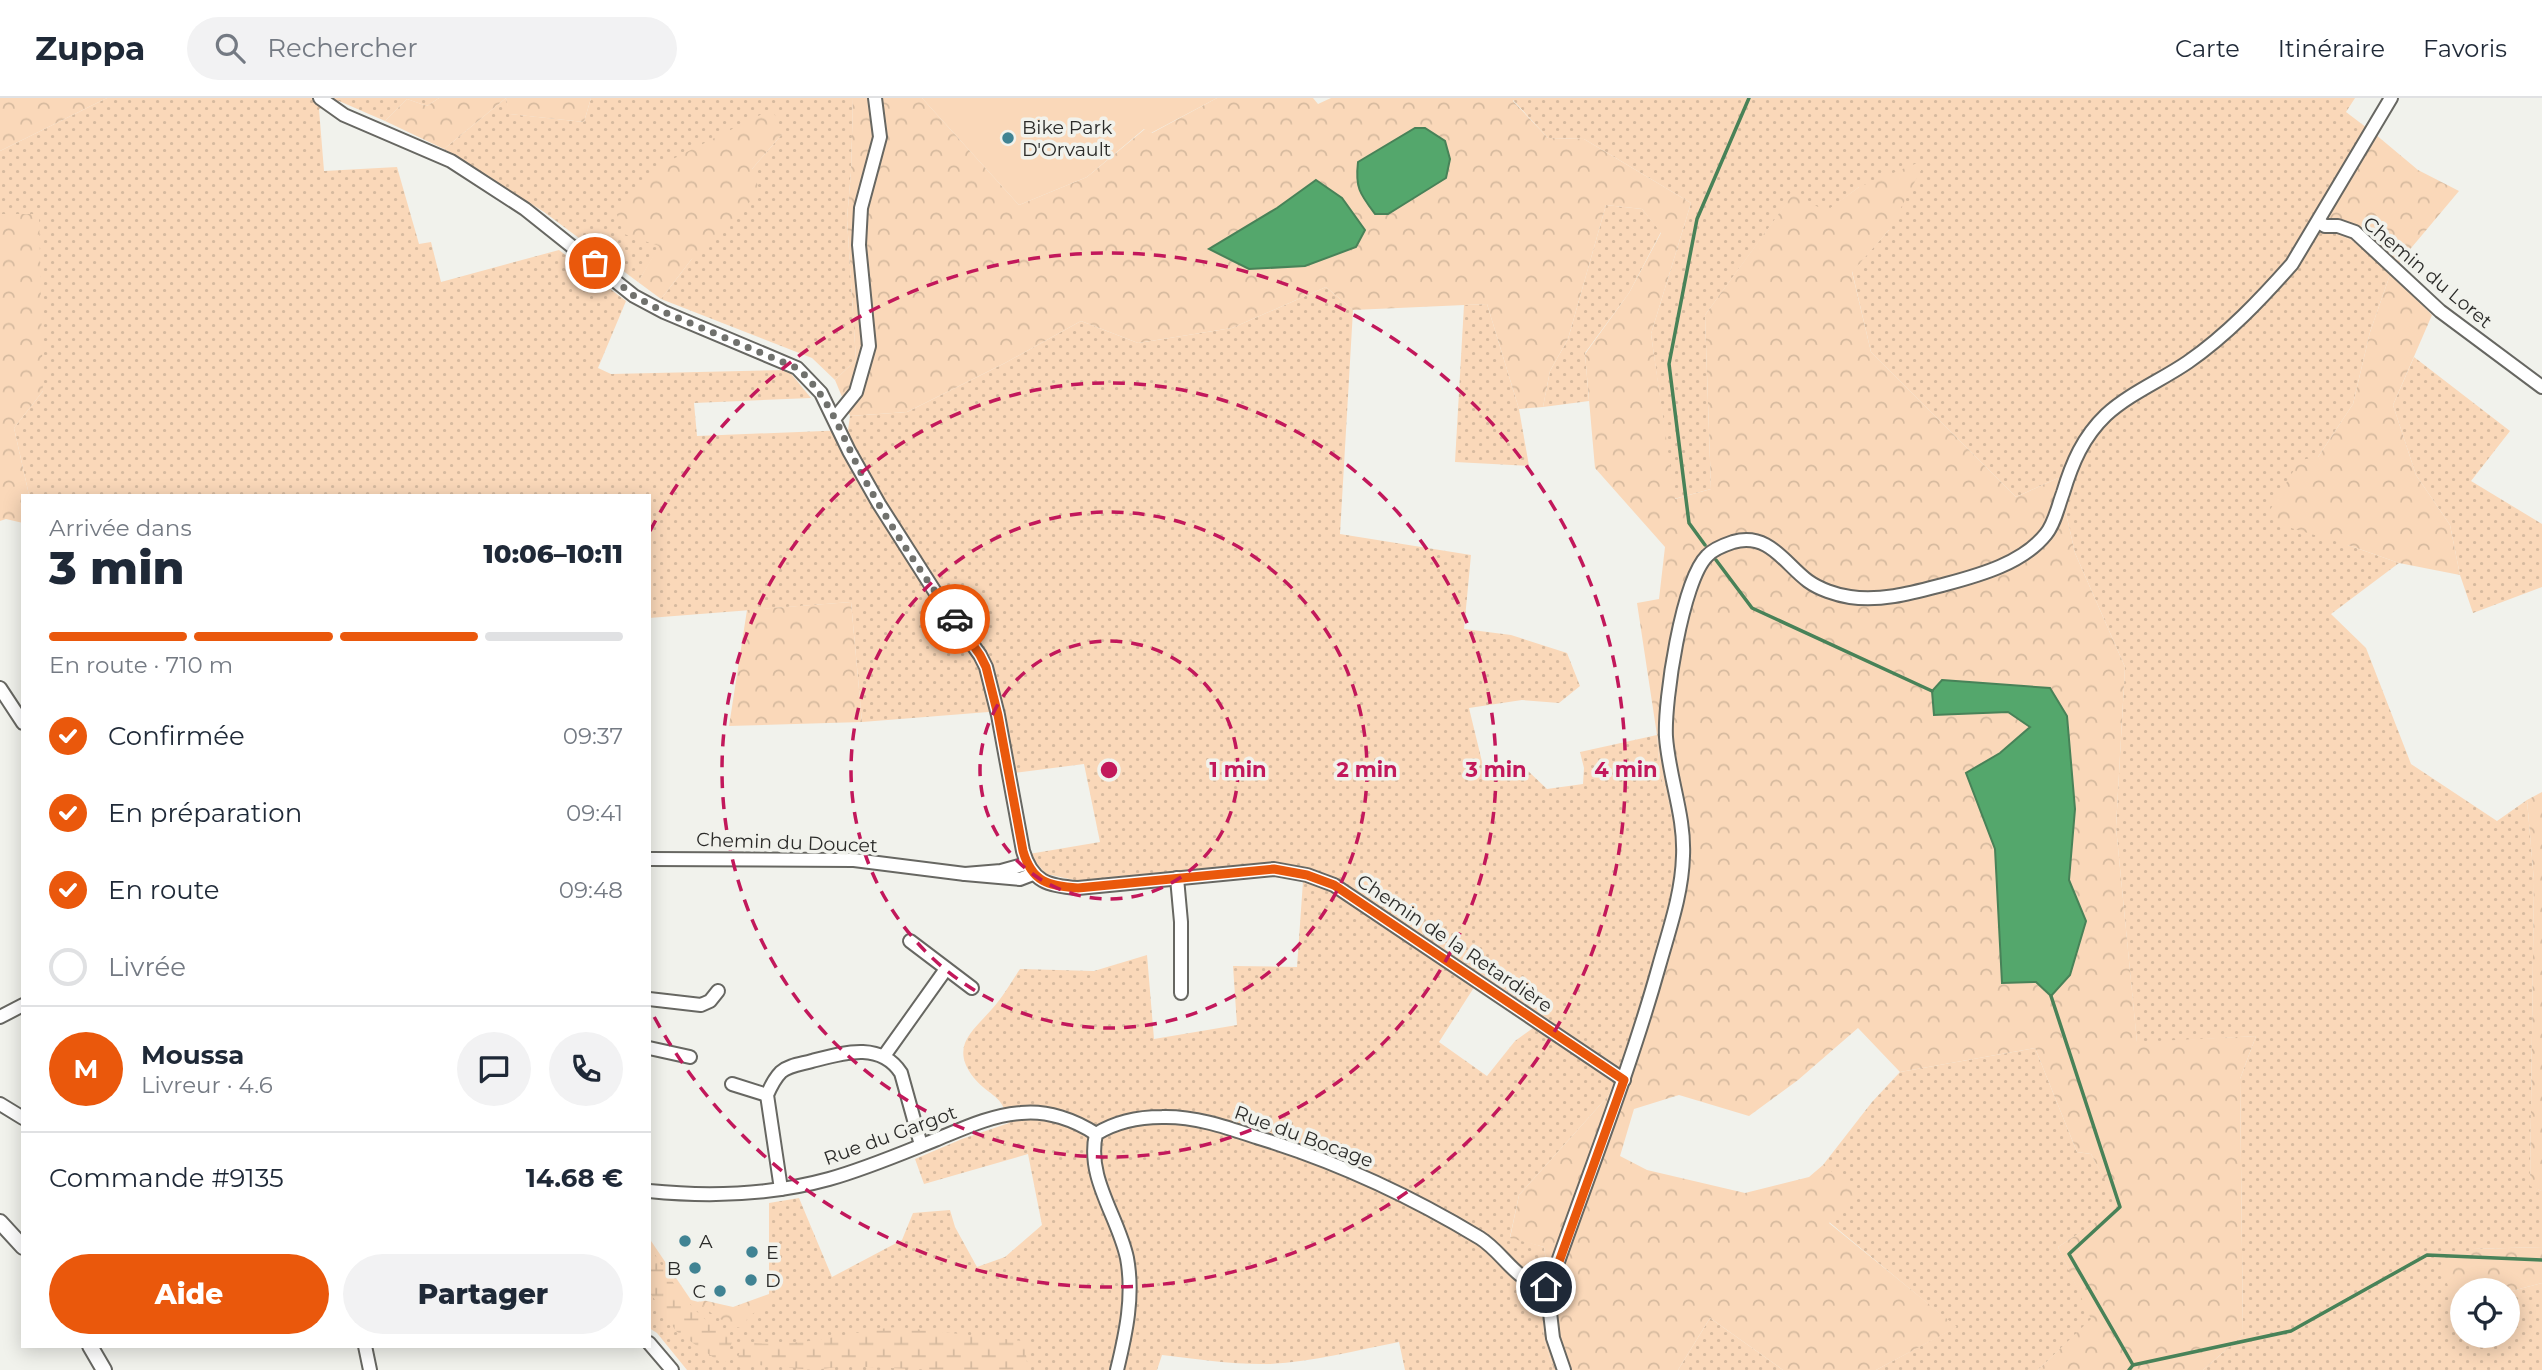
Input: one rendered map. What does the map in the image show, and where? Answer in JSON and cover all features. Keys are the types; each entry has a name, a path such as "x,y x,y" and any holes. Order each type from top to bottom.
{"main road":[{"path":"0,1222 21,1245"},
{"path":"91,1348 104,1370"}],"street":[{"path":"320,98 344,115 451,161 525,209 634,296 664,312 797,368 821,393 879,504 986,667 1030,869"},
{"path":"835,418 856,391 869,346 859,245 861,208 880,137 874,98"},
{"path":"1564,1370 1553,1338 1546,1287 1555,1273 1645,1019 1683,883 1684,840 1669,760 1666,722 1688,593 1697,569 1709,554 1738,541 1752,539 1776,550 1809,582 1826,591 1849,597 1890,598 1950,583 2025,553 2048,532 2077,453 2096,425 2120,403 2211,345 2274,285 2292,264 2391,98"},
{"name":"Chemin du Loret","path":"2319,222 2325,226 2338,226 2355,232 2440,311 2542,387"},
{"path":"0,688 21,720"},
{"name":"Chemin du Doucet","path":"651,859 853,860 965,874 1030,869"},
{"name":"Chemin de la Retardière","path":"1030,869 1040,880 1052,885 1078,888 1274,869 1307,875 1334,885 1624,1080"},
{"path":"1177,878 1181,922 1181,993"},
{"path":"910,942 972,988"},
{"path":"884,1056 946,969"},
{"path":"651,999 701,1005 710,1001 718,991"},
{"path":"0,1017 21,1006"},
{"path":"651,1048 690,1057"},
{"path":"782,1189 767,1095 782,1072 791,1066 850,1051 884,1056 894,1063 901,1073 921,1145"},
{"path":"732,1084 767,1095"},
{"path":"0,1104 21,1117"},
{"name":"Rue du Gargot","path":"651,1191 684,1195 735,1194 782,1189 827,1180 982,1122 1023,1112 1067,1119 1097,1134"},
{"name":"Rue du Bocage","path":"1097,1134 1122,1122 1164,1116 1226,1127 1304,1152 1375,1182 1447,1218 1489,1244 1523,1280 1546,1287"},
{"path":"1097,1134 1093,1152 1094,1166 1119,1232 1130,1279 1125,1336 1116,1370"},
{"path":"651,1345 672,1370"},
{"path":"365,1348 370,1370"}],"green space":[{"path":"0,98 107,98 0,151"},
{"path":"107,98 439,98 427,106 407,99 385,121 339,101 319,109 324,171 397,167 419,244 431,242 441,282 559,250 626,301 598,368 611,374 788,370 811,398 694,403 697,436 848,430 850,416 907,412 1081,321 1138,343 1232,328 1326,287 1353,310 1340,534 1471,555 1464,629 1511,635 1567,653 1580,686 1559,703 1522,700 1469,708 1485,774 1527,770 1547,789 1583,784 1584,768 1580,752 1657,735 1660,773 1678,834 1674,885 1633,1035 1609,1095 1519,1195 1510,1237 1544,1247 1548,1273 1542,1305 1544,1340 1554,1370 1405,1370 1399,1342 1319,1358 1270,1364 1230,1363 1162,1355 1157,1370 687,1370 651,1329 651,1241 691,1300 734,1311 769,1298 769,1203 799,1198 832,1277 902,1240 913,1213 950,1210 955,1227 977,1267 1005,1257 1042,1225 1028,1154 924,1184 915,1159 1009,1123 1003,1106 974,1078 967,1067 964,1048 971,1032 1000,1000 1020,969 1094,971 1147,955 1154,1039 1237,1025 1233,966 1297,967 1304,867 1276,864 1079,881 1046,874 1029,854 1100,842 1084,764 1014,773 1001,711 862,722 851,602 651,618 651,494 29,494 14,428 43,391 0,214 0,151","holes":["1482,975 1541,1015 1533,1028 1515,1041 1487,1076 1439,1042"]},
{"path":"439,98 506,98 444,149 385,121 407,99 427,106"},
{"path":"506,98 510,114 584,122 591,98 853,98 847,219 856,360 835,380 812,358 661,299 691,260 752,169 783,133 660,246 638,282 544,212 444,149"},
{"path":"506,98 591,98 584,122 509,114"},
{"path":"853,98 922,98 1019,205 1087,177 1145,129 1152,133 1217,98 1313,98 1318,104 1331,98 1513,98 1548,138 1584,139 1691,203 1651,334 1675,499 1711,489 1705,315 1793,194 1826,211 1859,187 1927,159 1889,230 1852,272 1871,352 2016,497 2058,478 2075,553 2125,667 2116,827 2137,1042 2256,1036 2240,1079 2243,1335 2203,1370 2038,1370 2091,1319 2058,1247 2119,1207 2091,1154 2077,1152 2035,1048 1900,1072 1858,1028 1798,1080 1749,1116 1679,1095 1634,1109 1620,1156 1647,1170 1745,1193 1809,1177 1823,1165 1860,1193 1829,1223 1957,1327 1876,1370 1783,1370 1710,1318 1678,1370 1554,1370 1544,1340 1542,1305 1548,1273 1544,1247 1510,1238 1519,1195 1609,1095 1633,1035 1674,885 1678,834 1660,773 1657,735 1637,603 1659,599 1665,547 1595,468 1585,354 1629,293 1661,233 1642,209 1606,205 1568,339 1550,371 1543,407 1519,409 1487,304 1353,310 1326,287 1232,328 1138,343 1081,321 907,412 850,416 835,380 856,360 847,219","holes":["1315,180 1342,198 1209,249 1277,208","2050,688 2075,809 2069,880 2085,921 2036,982 2002,983 1995,849 1966,773 2000,753 2031,727 2008,712 1934,715"]},
{"path":"922,98 1217,98 1151,133 1144,129 1087,177 1019,205"},
{"path":"2355,98 2346,112 2375,134 2321,230 2360,245 2391,272 2370,332 2353,404 2318,457 2348,545 2399,563 2331,614 2366,648 2411,764 2497,821 2527,800 2534,881 2530,1185 2542,1191 2542,1247 2473,1249 2464,1278 2450,1278 2450,1348 2520,1348 2520,1289 2542,1283 2542,1370 2203,1370 2243,1335 2240,1079 2256,1036 2137,1043 2116,827 2125,667 2075,553 2058,478 2016,497 1871,352 1852,271 1889,230 1859,187 1826,212 1793,195 1705,315 1711,489 1674,499 1651,334 1691,203 1584,139 1548,138 1513,100"},
{"path":"772,109 783,133 752,169 760,192 691,260 661,299 638,282 659,246 624,234 616,212 661,165"},
{"path":"2375,134 2418,170 2459,191 2391,272 2360,245 2321,230 2354,162"},
{"path":"1606,205 1642,209 1661,232 1629,293 1585,353 1589,401 1543,407 1550,371 1568,339"},
{"path":"0,214 39,214 43,391 14,428 29,494 21,494 21,523 6,519 0,521"},
{"path":"2391,272 2432,315 2393,405 2416,475 2450,525 2460,575 2399,563 2281,525 2270,510 2300,460 2318,457 2353,404 2370,332"},
{"path":"1487,304 1519,409 1529,466 1455,462 1464,305"},
{"path":"2414,357 2510,431 2471,481 2542,524 2542,587 2473,613 2460,575 2450,525 2416,475 2393,405"},
{"path":"851,602 862,722 729,726 747,610"},
{"path":"2542,792 2542,1191 2530,1186 2534,881 2527,800"},
{"path":"2035,1048 2077,1152 2091,1154 2120,1207 2058,1247 2092,1319 2038,1370 1876,1370 1956,1327 1829,1222 1823,1165 1872,1102 1900,1072"},
{"path":"2542,1247 2542,1283 2520,1289 2520,1278 2450,1278 2450,1294 2442,1264 2473,1249"},
{"path":"651,1249 695,1310 733,1339 724,1365 676,1331 651,1294"},
{"path":"769,1294 773,1299 747,1318 746,1327 743,1329 719,1318 698,1301 733,1307"},
{"path":"1710,1318 1783,1370 1678,1370"},
{"path":"897,1327 1032,1342 1026,1355 1028,1370 846,1366 813,1370 737,1363 742,1341 780,1344"}],"shaded area":[{"path":"1415,128 1425,128 1445,141 1450,159 1446,178 1388,214 1375,214 1360,190 1357,178 1358,162"},
{"path":"1316,180 1342,198 1365,230 1356,247 1305,266 1249,269 1209,249 1277,208"},
{"path":"1942,680 2050,688 2067,716 2075,809 2069,880 2086,921 2070,975 2051,996 2036,982 2002,983 1995,849 1966,773 2000,753 2030,727 2008,712 1934,715 1932,691"}],"waterway":[{"path":"1705,545 1689,523 1669,364 1697,219 1749,98"},
{"path":"1716,560 1752,608 1932,691"},
{"path":"2051,996 2120,1207 2069,1254 2133,1365"},
{"path":"2129,1370 2133,1365 2291,1331 2427,1255 2542,1260"}],"way so far":[{"path":"595,263 634,296 664,312 797,368 811,380 835,418 849,451 879,504 955,619"}],"place":[{"name":"Bike Park D'Orvault","path":"1008,138"},
{"name":"A","path":"685,1241"},
{"name":"E","path":"752,1252"},
{"name":"B","path":"695,1268"},
{"name":"D","path":"751,1280"},
{"name":"C","path":"720,1291"}],"route":[{"path":"955,619 986,667 998,715 1023,851 1027,864 1040,880 1061,887 1078,888 1274,869 1307,875 1334,885 1624,1080 1555,1273 1546,1287"}]}
